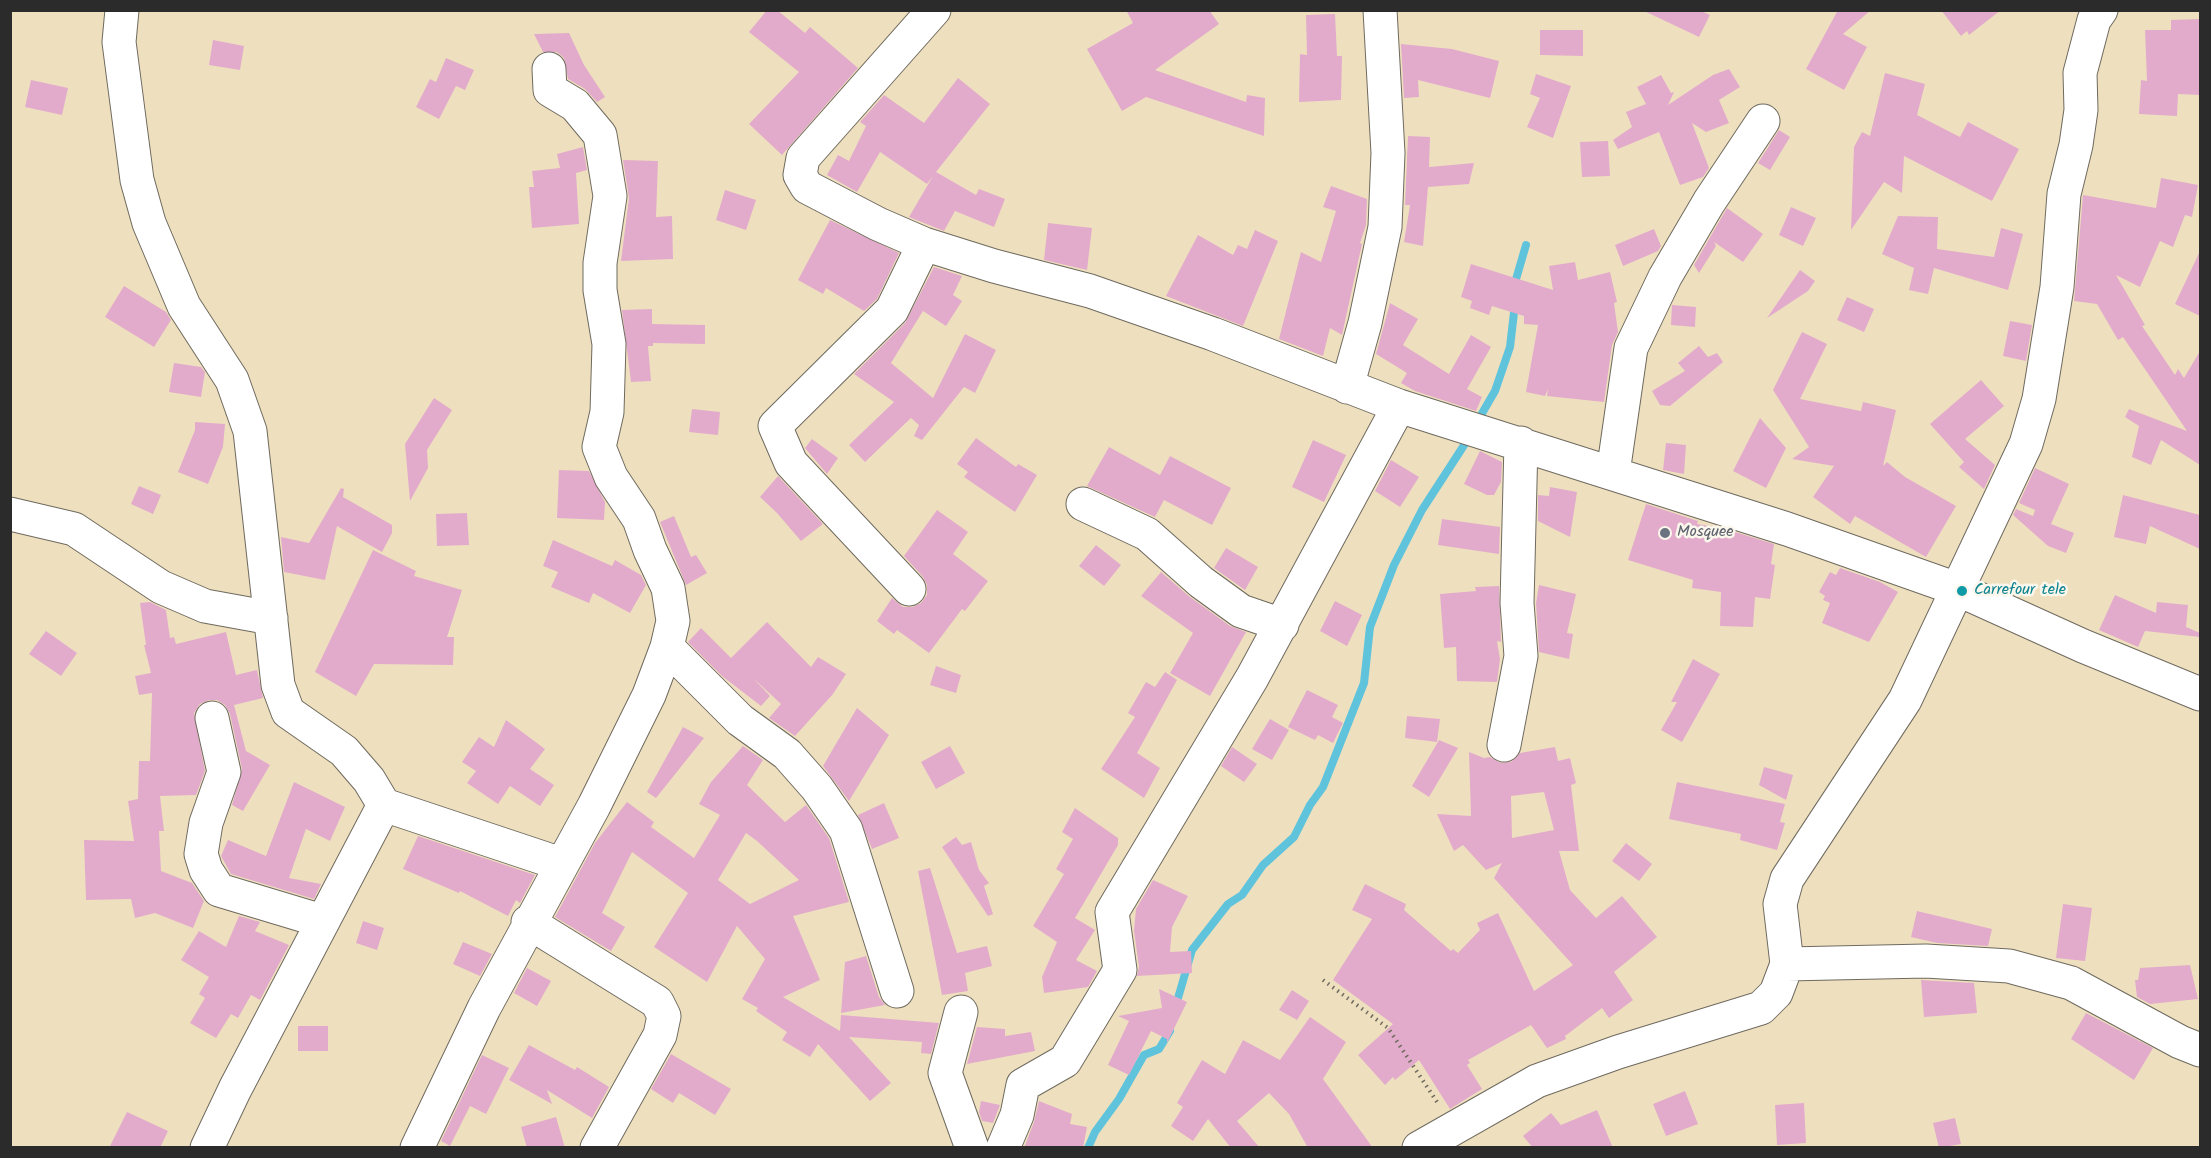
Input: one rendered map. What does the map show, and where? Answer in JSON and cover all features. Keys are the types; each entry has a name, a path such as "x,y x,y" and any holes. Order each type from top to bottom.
{"street":[{"path":"122,10 119,42 137,180 149,223 184,306 232,380 250,431 278,685 288,712 344,751 369,780 384,805 561,864"},
{"path":"934,10 804,158 800,175 807,187 878,224 924,244 994,266 1090,291 1213,334 1399,406 1443,418 1787,529 1957,589 2200,693"},
{"path":"1347,387 1365,323 1385,227 1388,153 1380,10"},
{"path":"1419,1148 1537,1081 1618,1052 1761,1008 1776,993 1787,964 1780,904 1787,879 1905,700 2026,444 2039,399 2057,287 2064,195 2076,145 2081,110 2080,73 2094,20 2101,10"},
{"path":"417,1148 528,922 594,806 649,695 667,647 673,621 669,588 650,550 639,519 610,477 599,447 608,411 609,344 600,290 600,263 610,196 600,135 575,105 550,90 549,69"},
{"path":"1613,473 1631,348 1665,277 1708,202 1763,121"},
{"path":"909,589 791,463 775,426 892,310 924,244"},
{"path":"1003,1148 1017,1115 1023,1085 1065,1061 1120,970 1112,912 1282,625 1399,406"},
{"path":"1504,745 1521,656 1511,440"},
{"path":"1083,504 1147,534 1201,582 1241,611 1282,625"},
{"path":"10,514 74,529 161,587 205,606 271,618"},
{"path":"667,647 740,720 787,754 817,788 846,830 897,990"},
{"path":"212,718 224,772 206,823 201,854 206,870 219,890 322,921"},
{"path":"207,1148 322,921 384,805"},
{"path":"528,922 657,1002 664,1016 660,1035 597,1148"},
{"path":"1787,964 1926,961 2009,966 2071,983 2180,1042 2200,1050"},
{"path":"961,1012 945,1073 972,1148"}],"path":[{"path":"1323,980 1388,1028 1454,1127"}],"building":[{"path":"767,10 777,10 805,33 810,27 858,68 782,155 749,124 799,72 749,32"},
{"path":"1126,10 1209,10 1219,24 1155,70 1246,102 1247,95 1265,98 1264,136 1146,97 1122,111 1087,49 1133,23"},
{"path":"1642,10 1699,10 1710,15 1699,37"},
{"path":"1838,10 1871,10 1843,34 1867,47 1844,90 1806,69"},
{"path":"1941,10 2001,10 1969,35 1967,31 1961,36"},
{"path":"1335,14 1337,56 1342,56 1341,100 1299,102 1300,54 1307,55 1306,15"},
{"path":"2200,19 2200,95 2178,94 2177,116 2139,114 2141,80 2147,81 2145,30 2171,30 2171,20"},
{"path":"1540,30 1583,30 1583,56 1540,55"},
{"path":"569,33 584,65 605,97 597,102 585,89 568,79 564,58 557,52 543,52 534,34"},
{"path":"213,40 244,46 240,70 209,65"},
{"path":"1401,44 1452,49 1499,61 1490,98 1418,80 1419,97 1404,98"},
{"path":"446,58 474,70 465,90 456,86 439,119 416,107 430,79 436,82"},
{"path":"1729,69 1740,87 1719,100 1729,123 1706,132 1692,123 1709,168 1703,177 1680,185 1659,132 1618,149 1613,140 1632,127 1626,112 1646,104 1637,87 1661,75 1671,93 1674,92 1668,105 1713,75"},
{"path":"1885,73 1925,84 1917,115 1960,137 1968,122 2019,149 1992,201 1904,156 1902,193 1884,182 1851,230 1854,147 1862,132 1870,136"},
{"path":"1536,74 1571,86 1553,138 1527,127 1540,98 1530,94"},
{"path":"958,78 990,104 936,172 976,195 979,189 1005,199 994,227 955,211 944,231 909,217 933,176 927,184 880,152 857,192 827,175 838,155 849,161 866,126 860,122 884,95 924,123"},
{"path":"31,80 68,88 62,115 25,107"},
{"path":"1779,130 1790,137 1770,170 1758,163"},
{"path":"1408,136 1430,137 1429,167 1474,163 1469,184 1428,187 1423,246 1404,242 1410,205 1405,205"},
{"path":"1608,141 1610,176 1582,177 1580,142"},
{"path":"583,147 587,170 576,173 579,224 532,228 529,187 534,187 532,171 560,168 557,154"},
{"path":"623,160 658,161 656,217 672,216 673,259 621,261 629,198"},
{"path":"2161,178 2198,185 2192,217 2185,215 2173,247 2160,241 2140,287 2116,275 2145,325 2142,326 2175,375 2178,369 2184,378 2200,351 2200,465 2161,440 2151,465 2132,457 2139,426 2125,417 2129,409 2187,431 2123,337 2118,340 2097,304 2074,301 2083,195 2156,208"},
{"path":"1331,186 1367,199 1366,225 1360,243 1362,244 1342,335 1330,328 1323,356 1279,339 1301,252 1321,262 1336,211 1323,207"},
{"path":"725,190 756,200 746,230 716,220"},
{"path":"1791,207 1816,218 1803,246 1779,235"},
{"path":"1727,208 1763,234 1743,262 1714,242 1716,246 1699,273 1694,265"},
{"path":"1898,216 1938,217 1937,249 1994,257 2001,228 2023,234 2008,290 1934,268 1928,294 1909,290 1914,268 1882,254"},
{"path":"830,220 899,253 877,299 864,311 826,288 823,294 798,280"},
{"path":"1048,223 1092,228 1087,270 1044,260"},
{"path":"1654,229 1661,246 1658,251 1623,266 1615,245"},
{"path":"1255,230 1278,241 1243,326 1166,296 1198,235 1233,255 1238,245 1247,249"},
{"path":"2200,251 2200,316 2175,304"},
{"path":"1575,262 1578,280 1610,272 1617,302 1614,303 1618,332 1612,345 1604,402 1547,396 1548,389 1545,396 1526,392 1538,325 1524,324 1524,316 1492,306 1489,315 1470,308 1472,301 1461,297 1471,264 1553,290 1549,266"},
{"path":"934,267 962,276 953,295 962,301 946,326 923,311 891,363 933,398 965,334 996,350 975,393 964,387 922,440 914,436 919,425 911,418 865,462 849,445 894,402 854,374 905,323"},
{"path":"1800,270 1815,281 1808,291 1767,318"},
{"path":"124,286 166,312 171,320 154,347 105,317"},
{"path":"1847,297 1874,309 1864,332 1837,320"},
{"path":"1390,303 1418,319 1403,345 1449,374 1471,335 1491,347 1467,389 1482,397 1476,411 1415,391 1401,383 1407,373 1376,354"},
{"path":"1672,305 1696,307 1695,327 1671,325"},
{"path":"652,309 652,324 705,325 705,344 653,343 653,346 648,346 651,381 631,382 622,310"},
{"path":"2010,321 2032,325 2026,361 2003,356"},
{"path":"1802,332 1827,344 1800,399 1861,411 1863,402 1896,410 1883,466 1887,462 1905,477 1956,506 1926,557 1855,516 1850,524 1813,497 1834,466 1792,459 1809,447 1773,390"},
{"path":"1699,346 1708,357 1717,353 1723,362 1670,406 1660,405 1652,391 1685,371 1678,363"},
{"path":"174,363 201,367 205,372 201,397 169,392"},
{"path":"1981,380 2004,406 1965,439 1995,465 1984,489 1959,467 1964,462 1930,424"},
{"path":"434,398 452,410 427,450 428,468 410,501 405,444"},
{"path":"692,409 720,412 718,435 689,432"},
{"path":"1760,418 1786,448 1766,488 1733,471"},
{"path":"195,422 225,424 223,447 208,484 178,472 195,430"},
{"path":"976,438 1016,467 1018,464 1037,475 1015,512 964,477 968,472 957,464"},
{"path":"812,439 838,458 827,474 805,448"},
{"path":"1313,440 1346,455 1324,502 1292,487"},
{"path":"1666,443 1686,445 1684,474 1663,470"},
{"path":"1109,447 1160,475 1170,456 1231,488 1212,525 1164,500 1155,517 1087,486"},
{"path":"1480,451 1502,462 1501,482 1494,495 1487,495 1464,484"},
{"path":"1391,460 1419,477 1400,507 1375,491"},
{"path":"2035,468 2069,484 2051,524 2074,533 2066,553 2048,546 2013,515 2016,509 2033,516 2035,510 2019,503"},
{"path":"559,470 589,471 605,502 604,520 557,518"},
{"path":"778,476 823,524 801,541 760,497"},
{"path":"139,486 161,495 153,514 131,504"},
{"path":"1550,487 1577,492 1570,537 1538,521 1538,495 1549,496"},
{"path":"341,488 344,489 343,497 392,525 392,533 382,552 337,526 325,580 284,572 281,537 309,543"},
{"path":"2123,495 2200,515 2200,549 2150,526 2146,544 2114,537"},
{"path":"1646,504 1698,521 1697,524 1722,528 1774,544 1771,564 1775,565 1770,599 1755,597 1753,627 1720,626 1721,592 1692,588 1693,580 1628,560"},
{"path":"937,510 968,532 953,554 988,581 965,611 962,609 929,653 897,630 894,634 877,621 892,598 903,607 913,607 921,603 927,595 927,585 923,577 904,556"},
{"path":"467,513 469,545 437,546 436,514"},
{"path":"674,516 691,557 696,555 707,573 686,585 660,522"},
{"path":"1442,519 1500,527 1499,554 1438,545"},
{"path":"553,540 612,566 615,560 641,575 646,585 630,613 593,593 589,603 551,587 558,572 543,566"},
{"path":"1096,545 1121,565 1104,586 1079,566"},
{"path":"1226,548 1258,567 1245,590 1214,568"},
{"path":"373,550 416,571 414,576 462,590 447,637 454,637 453,665 374,664 356,696 315,672"},
{"path":"1840,568 1880,582 1898,592 1869,642 1822,623 1830,603 1823,600 1825,596 1819,592 1830,572 1836,575"},
{"path":"1161,572 1190,597 1230,626 1246,632 1210,696 1170,673 1193,633 1141,596"},
{"path":"1539,585 1576,594 1567,633 1573,634 1569,659 1539,652 1536,603"},
{"path":"1499,586 1501,642 1497,641 1500,659 1497,682 1457,681 1456,647 1444,648 1440,594 1476,591 1475,587"},
{"path":"2115,595 2156,613 2157,602 2188,605 2186,627 2200,633 2200,637 2145,631 2138,647 2099,630"},
{"path":"1335,601 1362,615 1347,646 1320,631"},
{"path":"150,602 166,610 170,638 174,637 176,644 226,632 236,675 257,670 263,698 234,705 246,751 270,765 243,811 232,805 242,769 230,714 225,705 217,700 209,700 200,704 194,713 205,771 196,795 160,796 164,831 159,831 161,871 192,883 204,901 193,928 155,913 135,918 131,899 86,900 84,840 134,841 128,801 138,799 139,761 150,761 152,693 139,695 135,676 151,673 144,645 146,645 140,603"},
{"path":"767,622 811,667 818,657 846,674 833,694 795,736 769,718 781,704 753,678 770,696 761,706 722,676 688,642 701,628 731,658"},
{"path":"46,631 77,653 61,676 29,654"},
{"path":"1693,659 1720,674 1682,742 1661,730 1677,702 1671,702"},
{"path":"936,666 961,675 956,693 930,685"},
{"path":"1165,672 1177,680 1137,753 1160,768 1144,798 1101,769 1135,717 1128,713 1146,682 1155,687"},
{"path":"1307,690 1338,705 1332,717 1343,723 1333,743 1318,735 1315,740 1288,727"},
{"path":"857,708 889,735 849,801 823,766"},
{"path":"1407,716 1440,719 1437,742 1405,738"},
{"path":"1270,719 1289,730 1272,760 1252,749"},
{"path":"506,720 545,749 530,769 554,785 540,806 510,786 498,804 467,783 476,771 462,762 479,737 494,747"},
{"path":"683,727 704,738 656,798 647,792"},
{"path":"1439,740 1458,748 1429,797 1412,786"},
{"path":"743,746 763,760 747,785 785,822 806,805 829,838 849,902 793,916 820,980 783,997 840,1031 841,1015 939,1023 931,1054 921,1053 922,1042 849,1037 891,1083 870,1101 818,1044 810,1057 782,1040 787,1032 756,1011 758,1008 742,999 765,959 737,926 707,982 654,947 688,893 632,852 602,913 625,927 611,951 555,917 595,843 627,802 654,822 651,827 694,858 720,815 699,804 711,782","holes":["746,833 799,880 750,904 718,880"]},
{"path":"950,746 965,773 936,789 921,762"},
{"path":"1232,747 1257,764 1244,782 1221,766"},
{"path":"1555,747 1558,761 1570,758 1576,783 1571,785 1579,851 1559,851 1570,890 1596,918 1622,896 1657,937 1614,972 1633,1000 1609,1018 1602,1008 1565,1036 1566,1039 1547,1048 1531,1025 1468,1060 1470,1063 1467,1065 1482,1089 1450,1109 1419,1060 1395,1080 1393,1077 1385,1085 1358,1055 1393,1024 1333,980 1372,919 1352,910 1365,884 1406,904 1404,910 1451,951 1453,949 1458,953 1480,930 1477,923 1498,913 1534,991 1573,965 1494,878 1502,863 1486,870 1463,845 1454,851 1437,814 1471,816 1469,752 1484,758 1490,757 1501,763 1511,762 1520,753","holes":["1544,792 1554,830 1512,838 1511,796"]},
{"path":"1764,767 1793,775 1786,800 1759,785"},
{"path":"294,782 345,807 330,841 306,829 289,878 321,884 314,899 231,874 221,856 228,840 266,856"},
{"path":"1677,782 1785,804 1780,822 1785,823 1777,850 1740,840 1741,834 1669,819"},
{"path":"884,803 899,838 872,849 858,815"},
{"path":"1075,808 1118,838 1118,845 1075,918 1095,930 1076,960 1097,971 1088,987 1044,993 1042,977 1057,942 1033,926 1064,874 1056,869 1073,839 1062,832"},
{"path":"418,836 535,875 520,903 516,900 508,916 460,891 459,893 403,869"},
{"path":"956,837 962,845 971,842 979,870 989,883 984,886 993,914 988,916 942,847"},
{"path":"1626,843 1652,864 1639,881 1612,861"},
{"path":"930,868 957,953 987,946 992,966 965,973 968,991 942,995 918,871"},
{"path":"1153,880 1188,896 1172,927 1170,952 1191,951 1192,973 1137,976 1139,967 1134,931 1136,909"},
{"path":"2063,904 2092,908 2085,961 2056,958"},
{"path":"1917,911 1992,929 1988,946 1937,943 1911,937"},
{"path":"239,916 260,922 255,931 289,945 260,1000 251,995 238,1018 231,1014 216,1038 190,1023 205,998 199,994 209,977 181,960 199,931 226,947"},
{"path":"363,921 384,928 377,950 356,943"},
{"path":"463,942 492,954 480,976 453,964"},
{"path":"866,956 879,997 885,1005 841,1013 845,962"},
{"path":"2190,965 2198,999 2150,1004 2137,997 2135,980 2138,980 2140,968"},
{"path":"527,968 551,981 537,1006 514,993"},
{"path":"1921,980 1974,983 1977,1013 1924,1017"},
{"path":"1159,989 1187,1002 1167,1043 1167,1039 1151,1031 1129,1075 1108,1065 1129,1021 1118,1016 1162,1008"},
{"path":"1292,990 1309,1001 1297,1020 1279,1010"},
{"path":"2086,1013 2153,1048 2134,1080 2071,1039"},
{"path":"1310,1017 1346,1042 1323,1079 1373,1148 1308,1148 1289,1114 1269,1093 1237,1121 1260,1148 1231,1148 1208,1119 1193,1141 1171,1126 1183,1107 1177,1103 1202,1060 1225,1074 1243,1040 1280,1060"},
{"path":"298,1026 328,1026 328,1051 298,1051"},
{"path":"977,1027 1005,1029 1005,1036 1031,1032 1035,1051 967,1064"},
{"path":"529,1045 575,1070 577,1067 609,1087 592,1118 547,1090 552,1104 509,1080"},
{"path":"671,1054 731,1089 715,1115 679,1093 673,1103 651,1089"},
{"path":"482,1055 509,1068 486,1114 470,1106 450,1146 441,1141"},
{"path":"1685,1091 1698,1124 1666,1136 1653,1104"},
{"path":"981,1101 1000,1105 993,1123 982,1121 979,1112"},
{"path":"1039,1101 1072,1114 1070,1124 1087,1127 1083,1148 1024,1148"},
{"path":"1804,1103 1806,1143 1777,1145 1775,1105"},
{"path":"1597,1110 1613,1148 1533,1148 1523,1136 1551,1113 1561,1125"},
{"path":"127,1112 168,1131 160,1148 109,1148"},
{"path":"556,1117 565,1148 527,1148 521,1127"},
{"path":"1955,1118 1961,1144 1939,1148 1933,1123"}],"waterway":[{"path":"1514,286 1526,245"},
{"path":"1477,422 1495,391 1510,347 1515,304"},
{"path":"1176,1005 1192,950 1228,904 1242,895 1263,865 1294,837 1310,805 1323,787 1364,683 1370,627 1394,565 1422,510 1470,436"},
{"path":"1088,1148 1095,1132 1119,1099 1144,1055 1159,1049 1170,1031"}],"place":[{"name":"Mosquee","path":"1665,533"},
{"name":"Carrefour tele","path":"1962,591"}]}
